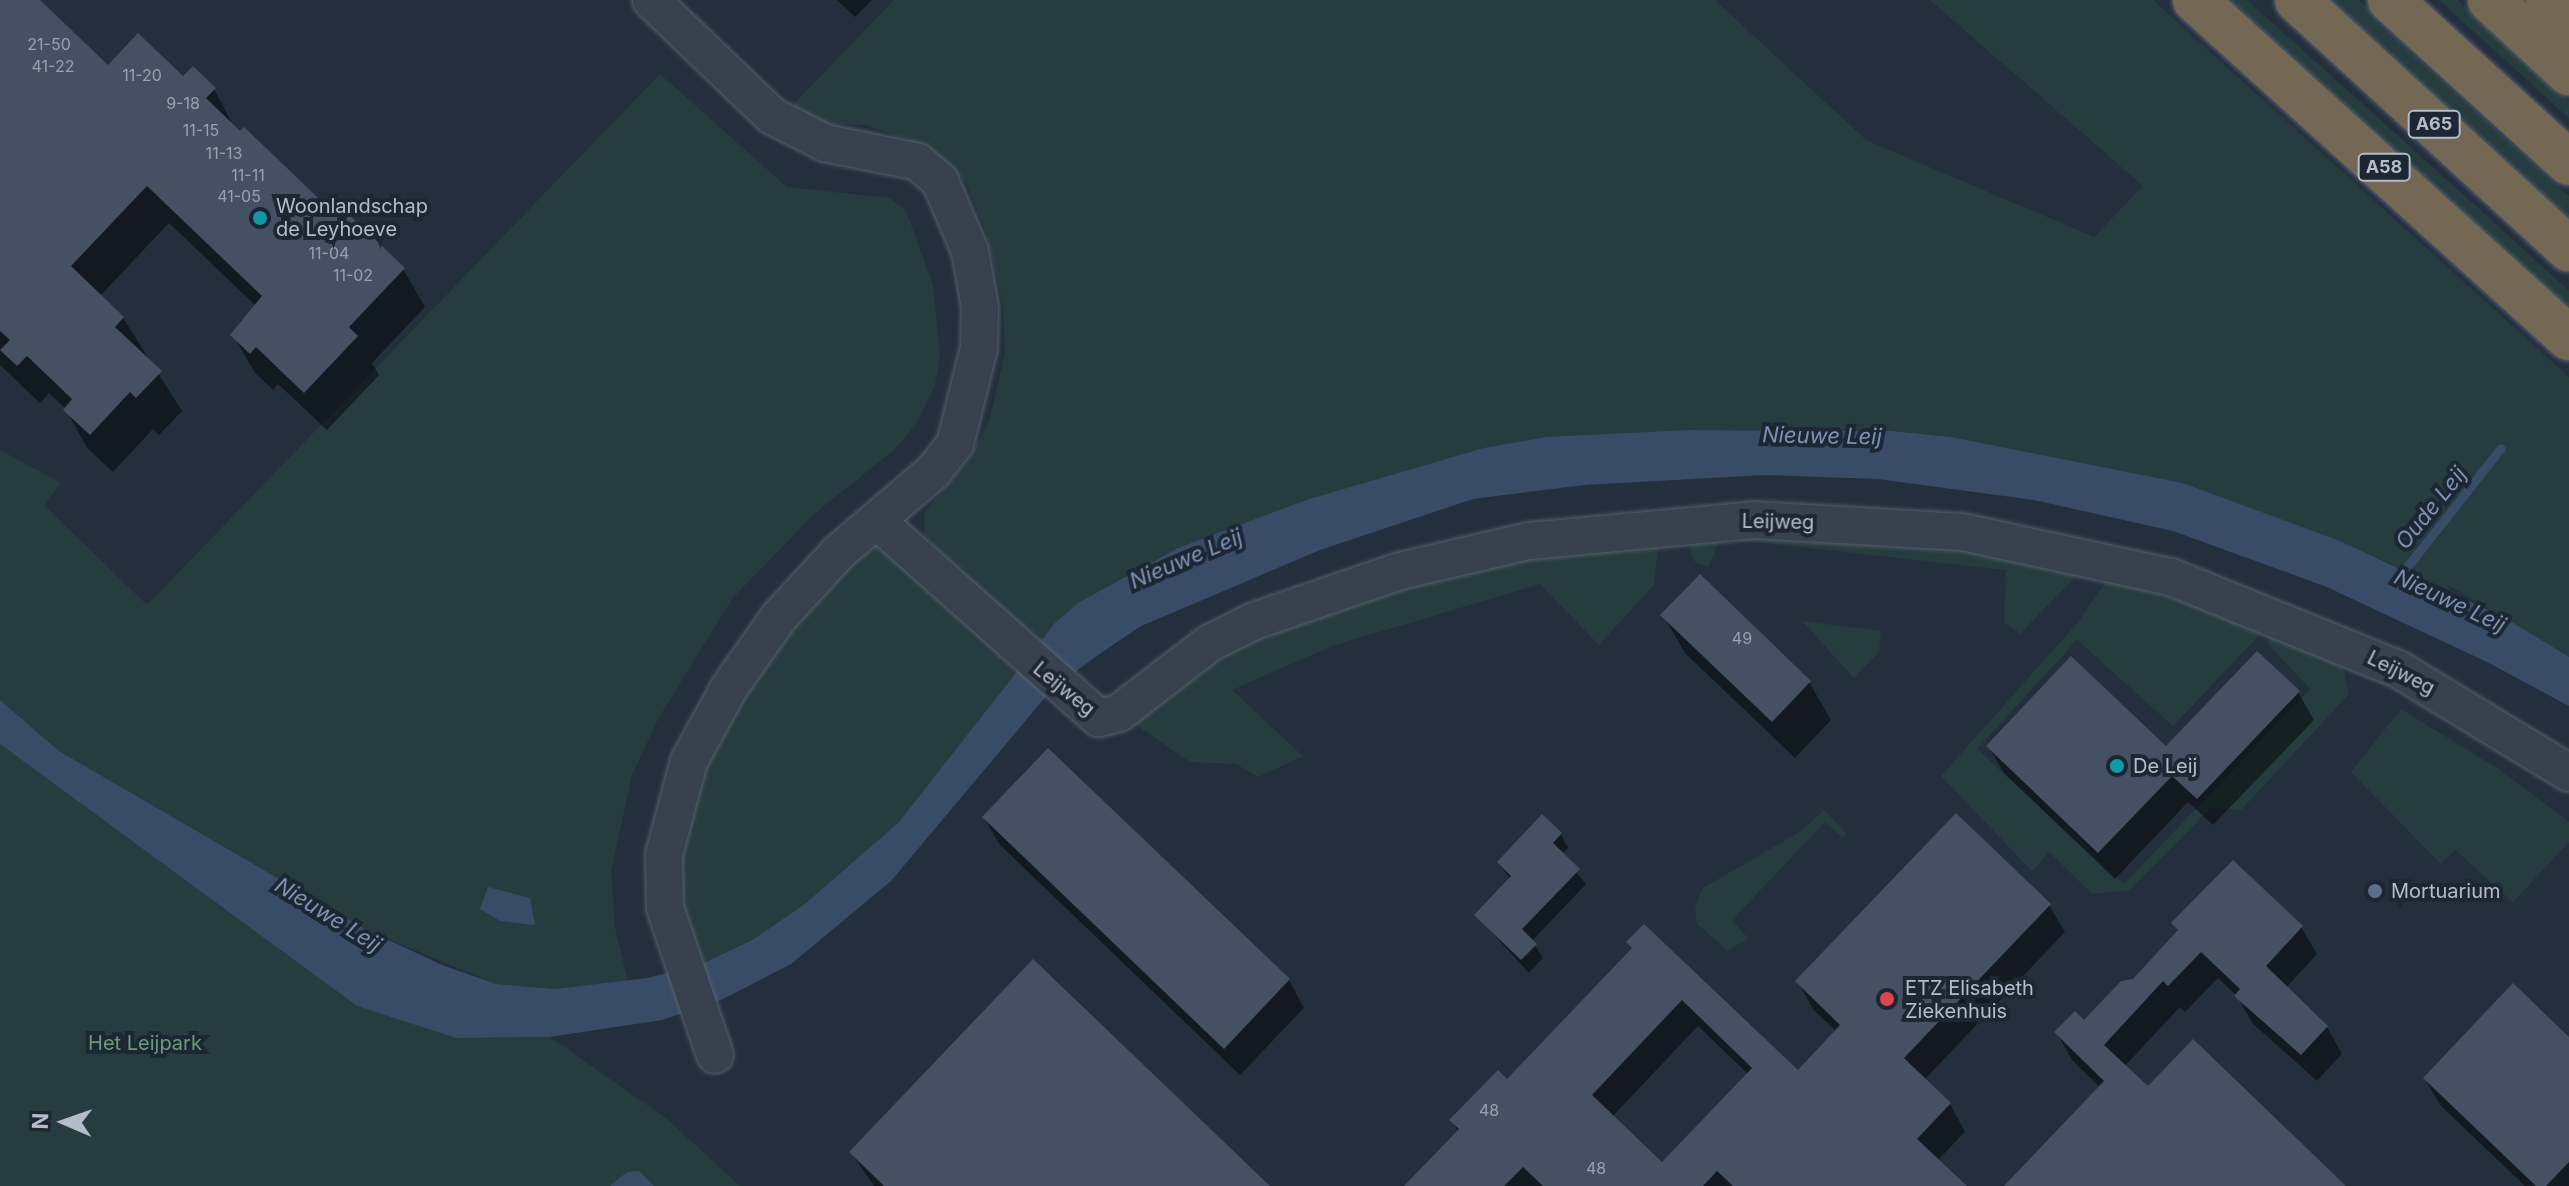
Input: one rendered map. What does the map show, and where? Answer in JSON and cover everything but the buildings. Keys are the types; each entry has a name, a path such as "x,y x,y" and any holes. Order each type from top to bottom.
{"highway":[{"name":"A58","path":"2195,0 2335,121 2569,338"},
{"name":"A65","path":"2297,0 2569,249"},
{"path":"2390,0 2569,163"},
{"path":"2490,0 2569,73"},
{"path":"2548,0 2569,22"}],"street":[{"path":"651,0 772,116 825,143 918,162 940,181 957,212 980,307 979,348 967,412 955,444 934,471 879,523 839,552 779,617 729,688 689,761 664,855 668,925 715,1055"},
{"name":"Leijweg","path":"879,523 1080,706 1099,718 1110,718 1210,643 1254,621 1465,555 1678,523 1846,524 1962,532 2070,552 2186,582 2398,669 2569,773"}],"green space":[{"path":"894,0 1715,0 1866,140 2094,237 2143,186 1930,0 2153,0 2569,377 2569,658 2448,585 2450,591 2340,541 2183,483 1951,437 1892,431 1689,430 1514,443 1306,500 1178,548 1037,645 925,537 924,513 970,458 990,418 1005,352 1003,304 987,235 967,184 924,146 866,125 823,124 788,110"},
{"path":"2229,0 2247,0 2486,215 2569,291 2569,309"},
{"path":"2328,0 2359,0 2380,19 2377,22 2569,196 2569,219"},
{"path":"2439,0 2458,0 2552,85 2569,101 2569,118"},
{"path":"660,74 787,187 889,198 906,211 933,285 940,355 935,385 917,423 894,450 814,514 732,599 658,719 632,775 611,871 615,928 628,981 555,989 496,984 365,929 59,751 0,700 0,450 61,483 44,505 147,605"},
{"path":"1698,534 1897,534 2077,567 2074,578 2020,634 2004,622 2006,570 1720,538 1709,567 1696,563 1689,551"},
{"path":"1643,539 1658,549 1654,585 1599,645 1540,584 1332,646 1232,690 1303,756 1258,777 1236,764 1190,762 1126,718 1265,631 1485,562"},
{"path":"874,540 1019,673 899,822 806,903 754,939 704,963 680,914 678,880 692,800 731,714 784,633"},
{"path":"2109,577 2264,630 2173,726 2077,640 1977,749 2124,884 2310,689 2267,643 2274,632 2343,667 2349,694 2241,810 2211,808 2129,890 2092,894 2049,852 2032,871 1941,776 2078,622"},
{"path":"1802,621 1881,631 1879,652 1854,678"},
{"path":"2401,709 2497,768 2569,822 2569,842 2513,902 2455,850 2441,864 2351,772"},
{"name":"Het Leijpark","path":"0,744 357,1006 456,1038 550,1037 667,1119 740,1186 0,1186"},
{"path":"1824,810 1846,833 1842,837 1825,822 1732,920 1748,938 1728,951 1697,924 1695,906 1703,888 1801,831"}],"water":[{"name":"Nieuwe Leij","path":"1689,430 1892,431 1951,437 2183,483 2340,541 2505,618 2569,657 2569,706 2489,663 2327,587 2173,531 2034,500 1878,479 1765,475 1584,485 1473,499 1320,550 1141,626 1101,653 1053,688 891,881 791,964 723,999 662,1020 549,1037 456,1038 357,1006 0,744 0,700 59,751 365,929 442,965 496,984 555,989 648,978 704,963 754,939 806,903 899,822 1055,623 1078,603 1178,548 1306,500 1484,448 1546,437"},
{"path":"488,887 530,898 535,925 500,921 480,909"},
{"path":"639,1171 654,1186 610,1186 627,1172"}],"waterway":[{"name":"Oude Leij","path":"2399,577 2501,448"}],"place":[{"name":"Woonlandschap de Leyhoeve","path":"260,218"},
{"name":"De Leij","path":"2117,766"},
{"name":"Mortuarium","path":"2375,891"},
{"name":"ETZ Elisabeth Ziekenhuis","path":"1887,999"}]}
